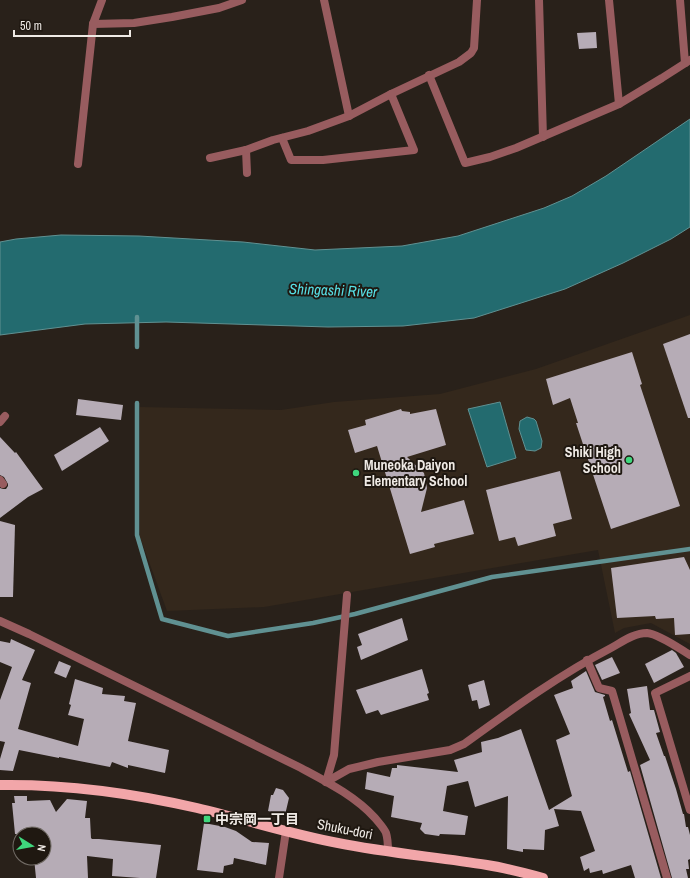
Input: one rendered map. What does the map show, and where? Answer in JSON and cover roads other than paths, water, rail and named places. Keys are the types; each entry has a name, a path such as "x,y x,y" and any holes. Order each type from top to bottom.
{"main road":[{"name":"Shuku-dori","path":"0,785 60,786 129,794 198,808 337,843 388,852 488,865 543,878"}],"street":[{"path":"78,164 93,24 102,0"},
{"path":"93,24 134,23 172,17 219,8 242,0"},
{"path":"324,0 349,116"},
{"path":"210,158 246,150 308,131 349,116 391,94 459,62 472,53 474,48 477,0"},
{"path":"539,0 543,137"},
{"path":"610,0 619,104"},
{"path":"430,75 465,163 490,157 543,137 619,104 688,62 680,0"},
{"path":"282,138 291,160 323,160 414,150 391,94"},
{"path":"246,150 247,173"},
{"path":"326,782 334,755 347,595"},
{"path":"0,621 326,782 347,795 369,812 378,822 386,833 388,852"},
{"path":"326,782 349,769 378,762 450,750 464,744 538,692 587,660 634,635 648,633 669,642 690,655"},
{"path":"587,660 599,688 612,691 667,878"},
{"path":"690,676 654,692 690,810"},
{"path":"279,878 286,831"}],"water":[{"name":"Shingashi River","path":"690,119 690,227 671,239 623,263 565,289 474,318 403,326 328,327 166,322 85,324 0,335 0,242 61,235 139,236 243,242 315,250 402,246 458,236 544,208 572,196 606,176"},
{"path":"500,402 516,458 487,467 468,409"},
{"path":"527,417 536,421 542,441 541,448 535,451 526,450 519,429 520,421"}],"waterway":[{"path":"137,317 137,347"},
{"path":"137,403 137,535 162,619 228,636 313,623 355,614 492,577 690,549"}],"place":[{"name":"Shiki High School","path":"629,460"},
{"name":"Muneoka Daiyon Elementary School","path":"356,473"},
{"name":"中宗岡一丁目","path":"207,819"}]}
